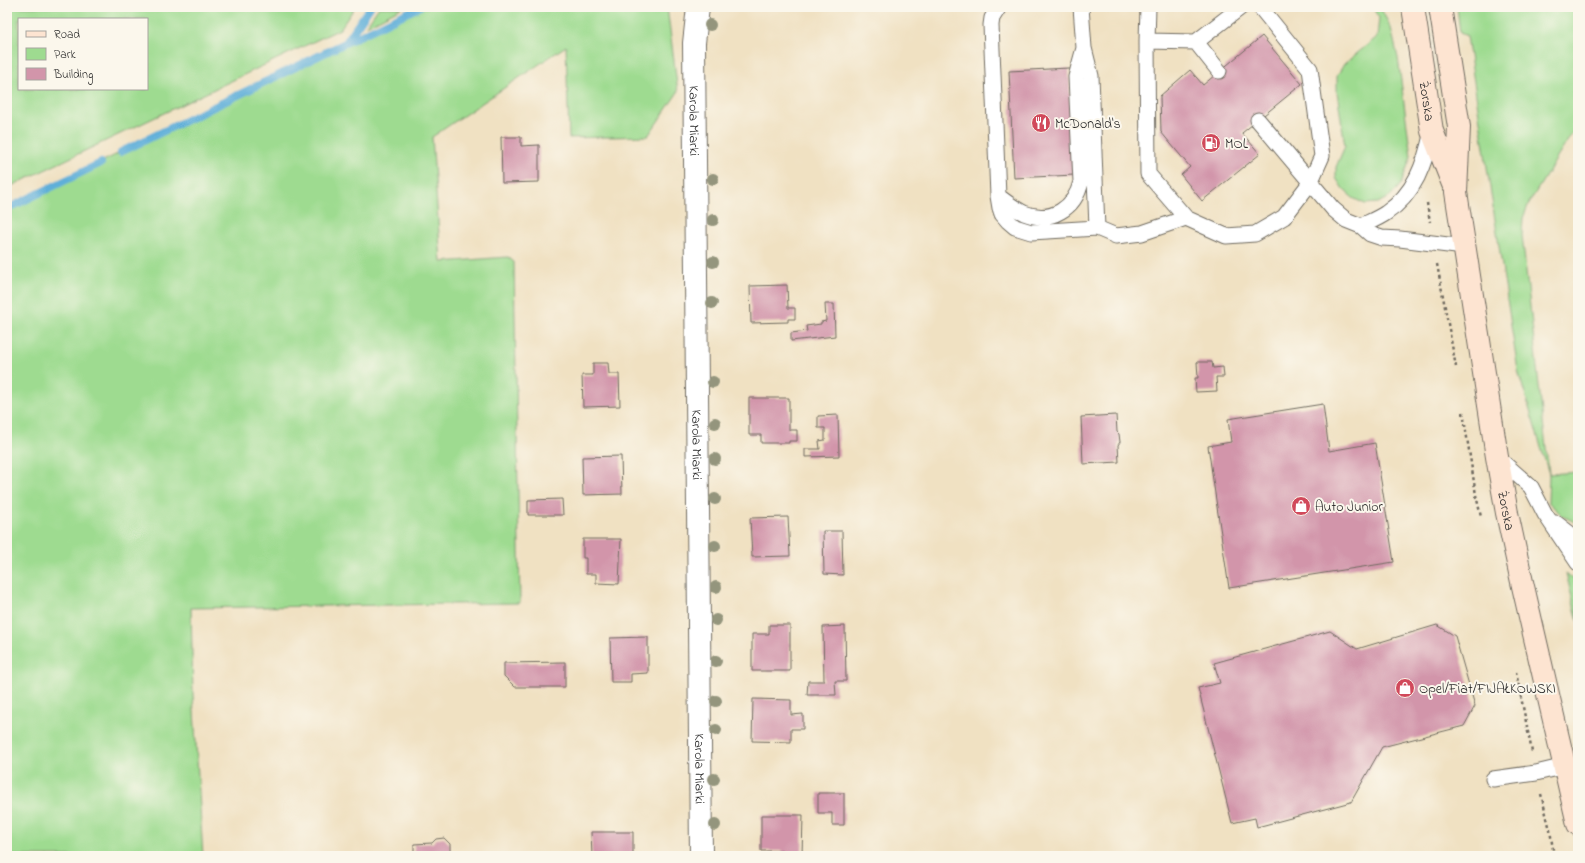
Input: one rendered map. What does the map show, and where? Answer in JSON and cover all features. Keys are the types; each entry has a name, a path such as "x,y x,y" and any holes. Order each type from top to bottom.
{"main road":[{"name":"Żorska","path":"1413,7 1432,131 1456,192"},
{"name":"Żorska","path":"1440,7 1459,127 1456,192 1497,457 1515,551 1578,824"}],"street":[{"name":"Karola Miarki","path":"692,7 695,34 701,856"},
{"name":"Karola Miarki","path":"695,34 698,7"}],"lane":[{"path":"999,7 992,18 991,25 998,196 1002,214 1015,227 1031,232 1097,228 1116,236 1142,233 1186,218"},
{"path":"1081,7 1084,48 1091,76 1097,228"},
{"path":"1148,7 1148,174 1186,218 1226,236 1255,234 1284,217 1310,184 1322,156 1310,69 1260,7"},
{"path":"1147,41 1196,42 1240,7"},
{"path":"1196,42 1219,71"},
{"path":"998,196 1023,213 1032,216 1058,213 1065,209 1076,197 1081,182 1076,77 1084,48"},
{"path":"1258,120 1310,184 1337,213 1346,220 1361,226 1370,234 1382,238 1464,247"},
{"path":"1361,226 1386,214 1403,201 1421,171 1432,131"},
{"path":"1497,457 1531,487 1545,514 1578,563"},
{"path":"1545,514 1578,540"},
{"path":"1493,779 1536,773 1565,766"}],"green space":[{"path":"7,7 355,7 340,29 7,188"},
{"path":"379,7 403,7 366,26"},
{"path":"424,7 667,7 678,92 648,136 569,138 566,46 432,137 441,262 508,257 514,262 520,603 191,608 193,695 203,856 7,856 7,211 24,200 231,98"},
{"path":"1372,7 1380,7 1391,28 1398,58 1411,156 1401,184 1391,196 1378,203 1365,204 1353,198 1343,189 1336,178 1336,167 1345,146 1337,92 1337,76 1344,64 1377,37 1379,18"},
{"path":"1457,7 1578,7 1578,124 1529,203 1523,218 1522,235 1549,474 1518,371 1467,36 1460,33"},
{"path":"1578,472 1578,524 1563,516 1548,502 1549,474"},
{"path":"1566,573 1578,583 1578,622"}],"building":[{"path":"1262,36 1302,84 1242,133 1260,154 1202,201 1181,175 1190,167 1161,132 1160,96 1190,70 1203,85"},
{"name":"McDonald's","path":"1069,68 1074,175 1014,178 1009,71"},
{"path":"501,137 521,137 521,146 539,145 539,182 502,183"},
{"path":"787,285 788,308 795,308 795,319 788,319 788,322 751,323 750,286"},
{"path":"825,304 834,304 835,336 791,341 791,333 807,331 806,326 821,324 821,322 826,321"},
{"path":"1197,362 1212,362 1213,368 1223,367 1224,377 1216,377 1217,391 1196,392 1195,378 1198,378"},
{"path":"593,363 608,363 609,374 619,374 620,406 583,407 582,375 593,375"},
{"path":"749,398 789,398 789,430 797,430 797,441 789,441 789,443 761,443 761,435 749,435"},
{"name":"Auto Junior","path":"1323,404 1329,451 1375,443 1394,562 1229,588 1208,446 1231,442 1228,419"},
{"path":"838,415 839,456 805,457 805,449 820,449 819,441 825,440 825,428 818,428 818,416"},
{"path":"1116,415 1117,432 1119,434 1120,442 1118,445 1119,462 1083,464 1081,417"},
{"path":"621,456 622,494 583,495 582,457"},
{"path":"562,499 563,515 528,515 528,500"},
{"path":"788,517 790,556 752,557 750,518"},
{"path":"823,531 842,531 843,575 824,574"},
{"path":"583,539 621,539 619,584 596,583 596,574 586,574 586,558 583,558"},
{"path":"769,625 790,625 790,671 752,671 752,634 769,634"},
{"path":"1437,625 1455,636 1475,706 1464,726 1382,747 1351,802 1257,827 1255,818 1232,823 1198,688 1220,683 1214,663 1330,631 1357,649"},
{"path":"845,626 846,681 835,681 836,695 807,695 808,681 824,681 823,627"},
{"path":"648,637 648,673 631,674 631,682 611,682 610,638"},
{"path":"565,662 565,687 515,687 504,676 504,663"},
{"path":"753,699 791,700 791,715 803,714 803,729 791,729 791,742 752,741"},
{"path":"818,793 844,793 844,825 832,825 832,813 818,813"},
{"path":"761,815 803,815 802,856 783,856 783,851 761,851"},
{"path":"591,832 633,832 633,856 592,856"},
{"path":"444,838 450,844 450,852 446,856 414,856 414,844 432,843 436,839"}],"waterway":[{"path":"347,41 370,7"},
{"path":"121,152 419,7"},
{"path":"7,209 101,163"}],"place":[{"name":"McDonald's","path":"1041,123"},
{"name":"MOL","path":"1211,143"},
{"name":"Auto Junior","path":"1301,506"},
{"name":"Opel/Fiat/FIJAŁKOWSKI","path":"1405,688"}]}
